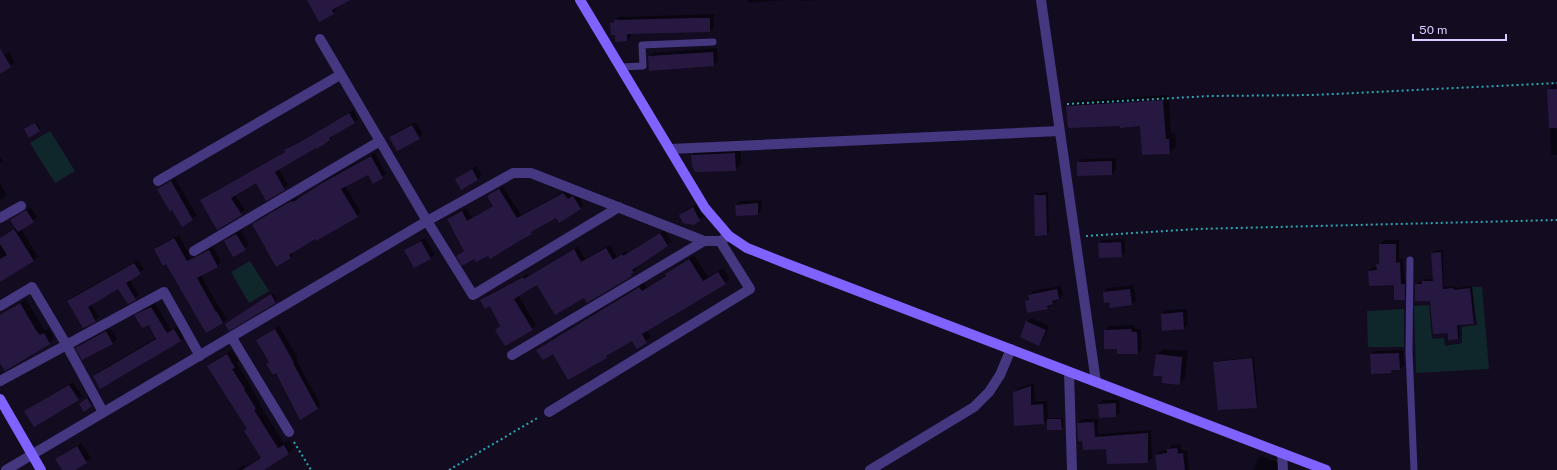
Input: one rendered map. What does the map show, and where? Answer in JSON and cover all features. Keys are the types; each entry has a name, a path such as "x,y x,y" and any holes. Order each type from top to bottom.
{"street":[{"path":"580,0 705,208 729,236 747,248 1326,470"},
{"path":"1041,0 1096,382"},
{"path":"320,39 427,221 473,295 619,207"},
{"path":"158,181 340,75"},
{"path":"670,149 1059,131"},
{"path":"194,251 380,141"},
{"path":"6,470 232,338 427,221 513,172 532,172 704,241 720,241 729,236"},
{"path":"0,218 21,206"},
{"path":"512,354 704,241"},
{"path":"549,412 750,289 720,241"},
{"path":"0,306 32,287 66,344 103,412"},
{"path":"0,381 164,292 200,356"},
{"path":"232,338 289,432"},
{"path":"870,470 974,407 989,392 1000,375 1011,349"},
{"path":"1069,372 1072,470"},
{"path":"0,399 41,470"},
{"path":"1282,453 1283,470"}],"lane":[{"path":"620,67 643,66 642,45 713,42"},
{"path":"1410,260 1409,351 1414,470"}],"path":[{"path":"1056,105 1210,96 1314,94 1557,83"},
{"path":"1075,237 1205,229 1557,220"},
{"path":"449,470 549,412"},
{"path":"289,432 311,470"}],"green space":[{"path":"50,131 75,171 55,183 30,143"},
{"path":"250,261 269,291 249,303 231,272"},
{"path":"1472,287 1482,287 1489,369 1416,373 1414,306 1429,305 1432,339 1444,338 1445,346 1462,343 1462,327 1477,325"},
{"path":"1404,309 1404,347 1368,347 1367,311"}],"building":[{"path":"307,0 350,0 332,10 334,14 319,22"},
{"path":"710,18 710,32 627,34 627,41 615,42 615,35 611,35 610,23 614,22 614,20"},
{"path":"0,48 11,67 0,74"},
{"path":"713,52 714,66 649,71 648,56"},
{"path":"1547,89 1557,89 1557,128 1549,128"},
{"path":"1163,100 1166,139 1169,139 1170,154 1142,155 1140,126 1120,128 1120,126 1068,128 1066,106"},
{"path":"349,113 355,123 329,138 330,140 317,149 316,148 275,172 285,190 266,201 256,183 231,198 242,215 217,230 200,200 285,152 284,150"},
{"path":"35,123 40,131 29,138 24,129"},
{"path":"412,125 420,139 397,151 389,137"},
{"path":"735,153 736,171 695,172 692,166 691,155"},
{"path":"371,156 383,178 373,184 368,175 341,189 358,217 316,241 315,239 289,255 291,258 276,267 252,224 291,201 293,202 322,183"},
{"path":"1112,161 1112,175 1077,176 1077,162"},
{"path":"472,169 478,180 461,190 455,179"},
{"path":"171,181 193,220 182,227 172,210 170,212 157,189"},
{"path":"499,189 517,218 563,193 568,199 573,196 581,209 559,223 556,218 531,232 532,234 490,259 488,256 476,262 474,259 462,266 456,256 464,251 447,219 462,211 467,221 493,206 487,196"},
{"path":"1034,195 1046,195 1047,235 1035,236"},
{"path":"758,203 758,215 736,216 735,205"},
{"path":"693,207 700,221 693,225 683,223 679,215"},
{"path":"26,210 34,222 18,232 10,220"},
{"path":"14,229 34,261 0,282 0,259 7,255 0,244 0,238"},
{"path":"660,233 668,246 632,270 634,273 631,274 632,276 587,303 584,298 555,315 537,285 514,299 533,330 505,346 495,330 500,326 490,306 485,309 480,300 523,277 524,279 574,249 581,262 606,248 613,260 622,254 623,256"},
{"path":"236,234 246,250 233,257 224,241"},
{"path":"174,238 187,261 209,250 218,267 197,278 223,323 206,333 166,264 163,266 154,249"},
{"path":"421,241 431,259 414,268 404,250"},
{"path":"1121,242 1122,257 1099,258 1098,243"},
{"path":"1379,244 1396,244 1396,263 1400,262 1401,284 1405,284 1405,300 1394,300 1394,285 1369,286 1368,271 1377,270 1376,264 1379,264"},
{"path":"1441,252 1443,289 1453,288 1454,290 1470,288 1474,324 1457,325 1458,339 1448,340 1448,333 1433,334 1430,301 1415,301 1415,284 1422,284 1422,281 1433,281 1431,253"},
{"path":"689,259 703,281 718,272 726,284 642,334 647,343 637,349 632,341 606,356 607,358 568,380 553,354 543,360 536,350 639,287 642,291"},
{"path":"134,263 141,274 126,283 136,300 128,304 118,289 88,307 96,322 83,328 67,301"},
{"path":"1057,289 1059,299 1052,301 1053,304 1047,306 1048,309 1027,313 1025,301 1029,300 1028,295"},
{"path":"1130,289 1132,305 1110,308 1109,302 1104,303 1103,292"},
{"path":"271,294 276,303 229,331 225,324"},
{"path":"20,303 36,330 40,335 44,333 50,344 5,371 0,363 0,315"},
{"path":"151,307 167,333 174,329 181,341 100,389 93,376 156,339 149,325 142,328 134,315"},
{"path":"1183,312 1184,329 1162,331 1161,314"},
{"path":"1026,321 1046,330 1039,346 1020,337"},
{"path":"275,329 318,409 300,420 276,373 273,375 266,364 269,362 256,340"},
{"path":"1131,329 1132,332 1137,332 1138,354 1117,354 1117,349 1104,349 1104,330"},
{"path":"106,331 113,344 82,360 75,348"},
{"path":"1399,353 1400,370 1391,370 1392,373 1371,374 1370,354"},
{"path":"227,354 235,368 232,369 256,409 254,410 278,448 284,445 289,454 264,470 242,470 261,458 244,431 247,429 207,366"},
{"path":"1156,354 1182,357 1180,385 1162,383 1162,376 1153,376"},
{"path":"1252,358 1257,408 1218,410 1213,362"},
{"path":"69,385 79,400 34,427 24,411"},
{"path":"1031,386 1031,405 1043,404 1044,424 1014,426 1013,392"},
{"path":"87,398 92,406 84,412 79,404"},
{"path":"1116,403 1116,417 1099,418 1098,404"},
{"path":"1047,419 1061,419 1062,430 1047,430"},
{"path":"1094,422 1095,437 1148,433 1148,463 1107,464 1106,449 1083,450 1082,441 1078,441 1077,423"},
{"path":"77,446 87,463 75,470 62,470 55,459"},
{"path":"1177,448 1178,454 1183,453 1185,470 1157,470 1155,455 1167,453 1167,449"}]}
